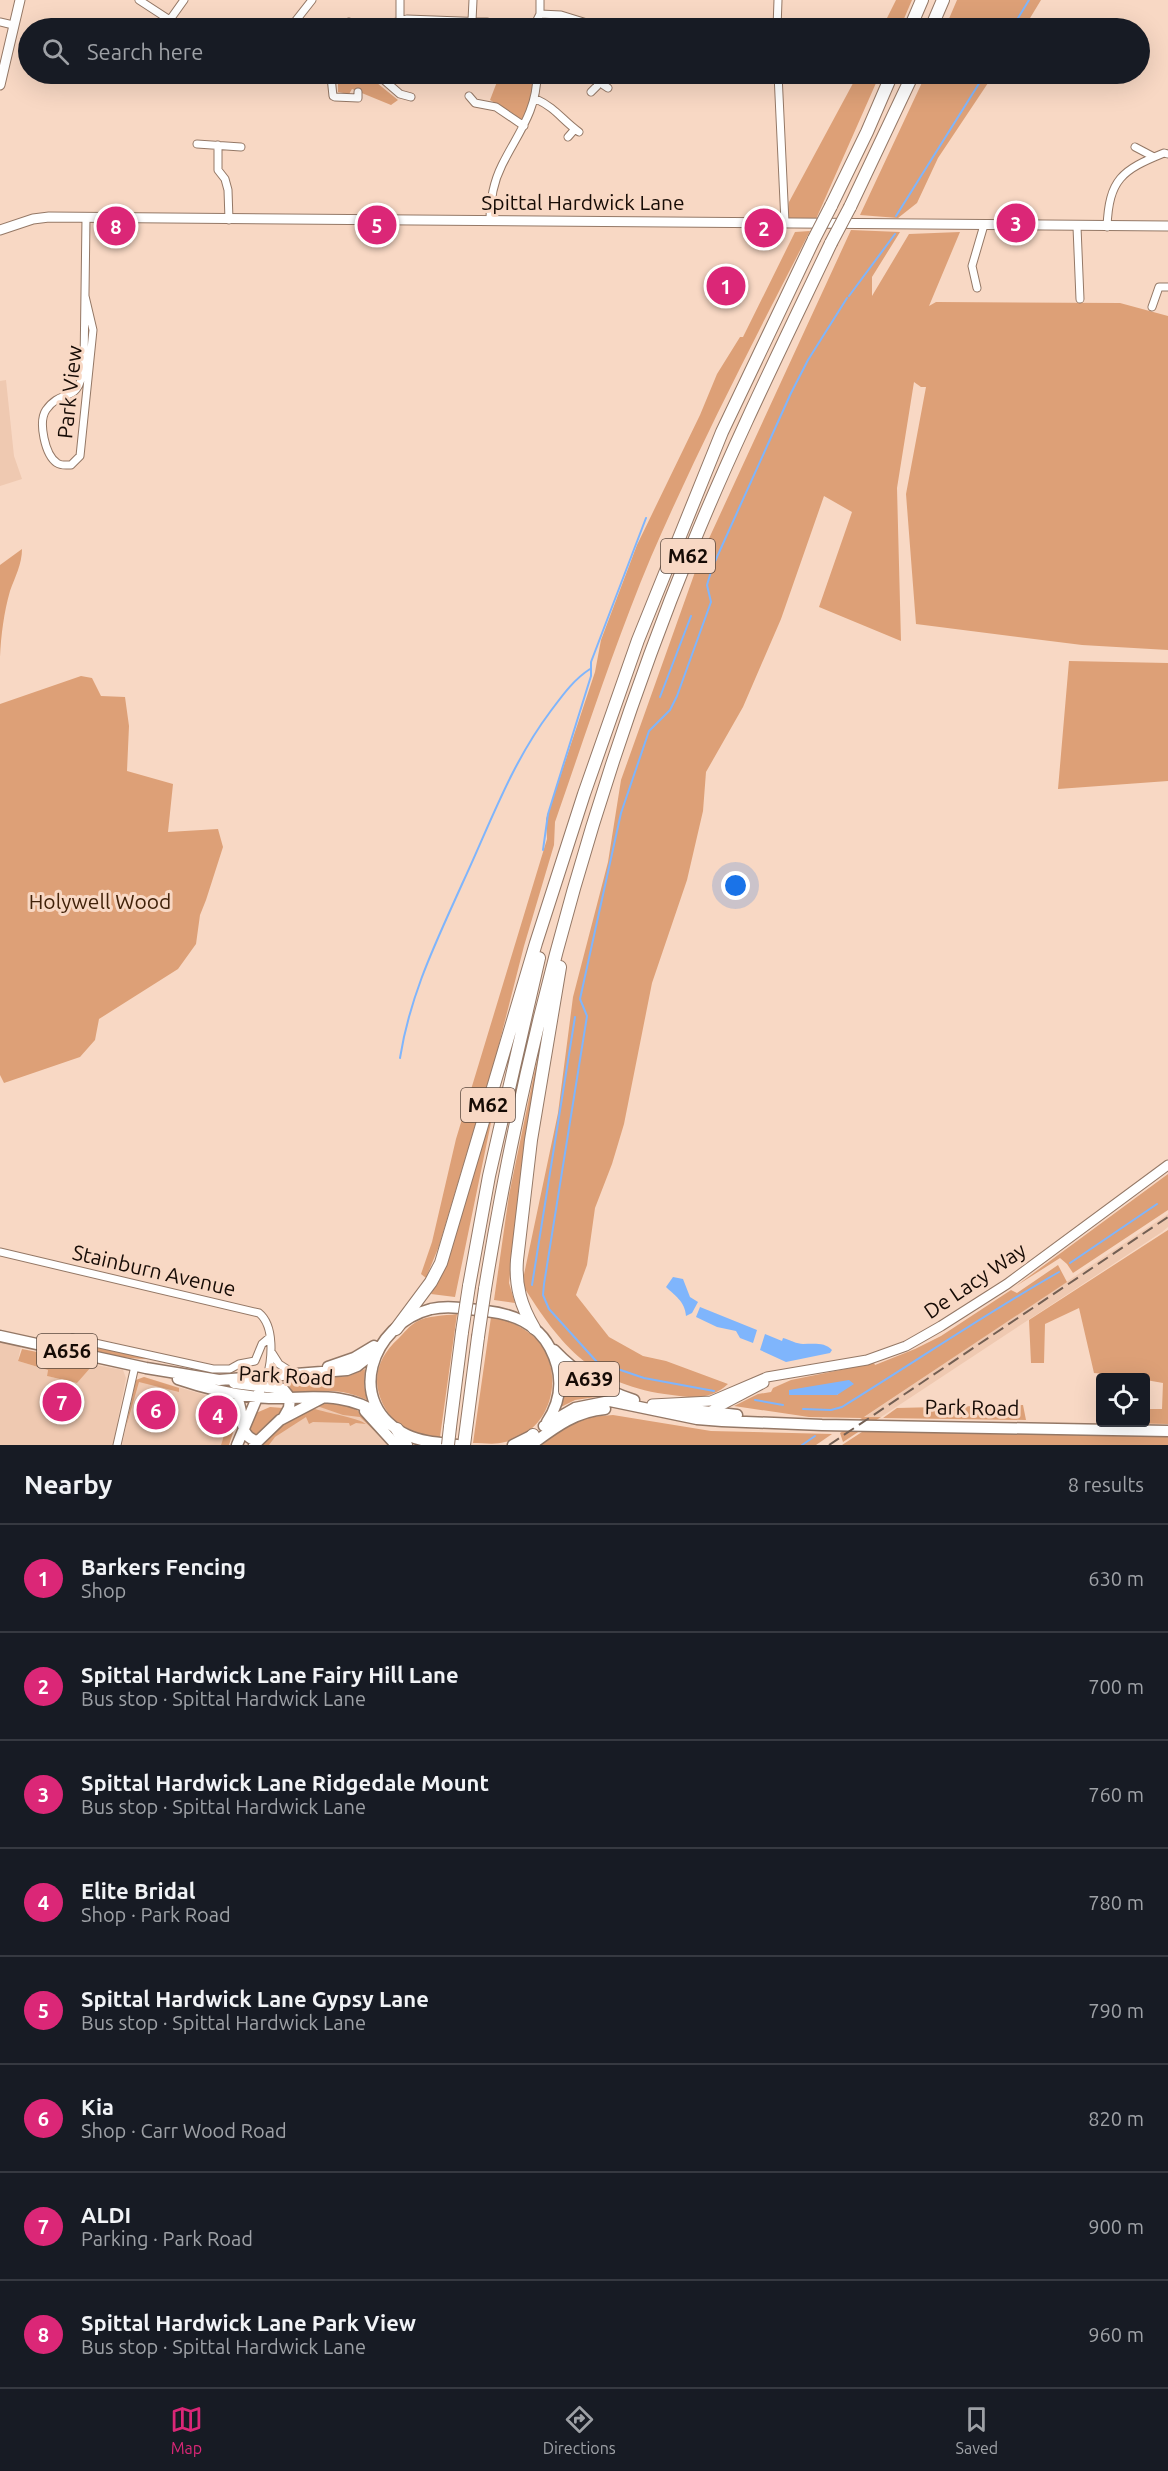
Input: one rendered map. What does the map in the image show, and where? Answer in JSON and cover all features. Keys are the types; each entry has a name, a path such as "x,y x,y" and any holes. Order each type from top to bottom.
{"highway":[{"path":"914,18 922,0"},
{"path":"935,18 943,0"},
{"name":"M62","path":"396,1329 431,1282 441,1263 536,943 609,722 678,537 722,432 867,132 888,84"},
{"name":"M62","path":"464,1445 485,1289 514,1127 538,1021 576,880 622,733 692,546 744,424 908,84"},
{"name":"M62","path":"448,1445 469,1286 489,1176 560,872"},
{"path":"534,1328 517,1290 517,1260 531,1140 576,880"},
{"path":"397,1429 406,1445"}],"main road":[{"name":"A639","path":"457,1445 416,1438 397,1429 374,1401 370,1384 377,1350 396,1329 421,1313 448,1307 499,1312 519,1319 534,1328 548,1343 560,1378 557,1403 544,1426 530,1442 513,1445"},
{"name":"Park Road","path":"0,1336 140,1367 262,1387 290,1398 338,1397 356,1402 386,1418"},
{"path":"314,1372 354,1358 387,1339"},
{"name":"Park Road","path":"548,1343 583,1376 618,1395 636,1404 698,1419 822,1425 1168,1431"},
{"name":"Park Road","path":"140,1367 235,1394 262,1387 294,1374 347,1370 365,1361 377,1350"},
{"path":"237,1445 262,1387"},
{"path":"235,1394 242,1407 243,1430 256,1443 284,1417 325,1397"},
{"path":"284,1417 289,1408 290,1398"},
{"name":"Park Road","path":"544,1426 567,1411 591,1403 610,1401 652,1404 767,1419 775,1422"},
{"path":"356,1402 396,1445"},
{"path":"530,1442 583,1412 636,1404"}],"street":[{"path":"0,85 20,0"},
{"path":"140,0 165,18"},
{"path":"171,18 184,0"},
{"path":"298,18 312,0"},
{"path":"400,0 400,18"},
{"path":"472,18 473,0"},
{"path":"538,18 540,0"},
{"path":"777,18 778,0"},
{"path":"540,14 571,18"},
{"path":"0,22 13,25"},
{"path":"332,84 335,97 358,98 358,92"},
{"path":"388,84 400,94 411,97"},
{"path":"490,220 493,188 536,99 537,84"},
{"path":"591,92 597,84"},
{"path":"602,84 608,88"},
{"path":"778,84 785,223"},
{"path":"462,102 470,98 478,105 496,107 524,126"},
{"path":"536,99 552,106 577,130 568,137"},
{"path":"197,144 241,147"},
{"path":"218,146 219,170 228,190 229,220"},
{"path":"1135,147 1154,157"},
{"path":"1107,227 1110,202 1120,176 1129,168 1164,153 1168,154"},
{"name":"Spittal Hardwick Lane","path":"0,230 33,219 49,217 1168,226"},
{"name":"Park View","path":"85,296 93,330 80,456 71,465 62,465 55,462 49,453 43,430 44,416 55,401 77,390 82,381 86,219"},
{"path":"977,288 972,262 984,225"},
{"path":"1077,227 1080,299"},
{"path":"1152,307 1156,285 1168,287"},
{"name":"De Lacy Way","path":"652,1404 711,1401 767,1377 867,1360 906,1346 929,1334 1007,1284 1168,1165"},
{"name":"Stainburn Avenue","path":"0,1252 254,1311 263,1316 272,1353 262,1387"},
{"name":"Park Road","path":"66,1351 72,1338 213,1369 230,1369 239,1364 255,1361 262,1344 269,1338"},
{"path":"272,1353 279,1364 294,1374"},
{"path":"117,1445 140,1367"},
{"name":"De Lacy Way","path":"698,1419 777,1376"}],"shaded area":[{"path":"6,380 14,456 22,479 0,486 0,381"},
{"path":"1168,1214 1168,1227 1162,1232 881,1417 863,1418"},
{"path":"0,1342 21,1346 18,1361 48,1370 47,1376 77,1383 90,1364 123,1370 126,1378 113,1445 0,1445"},
{"path":"144,1377 235,1404 221,1445 122,1445 136,1380"},
{"path":"335,1405 357,1411 392,1445 258,1445 286,1420 311,1407"}],"green space":[{"path":"896,0 912,0 904,18 887,18"},
{"path":"957,0 1041,0 1030,18 949,18"},
{"path":"338,84 378,84 398,100 391,105 352,89 349,94 338,92"},
{"path":"496,84 535,84 525,123 490,100"},
{"path":"853,84 876,84 816,219 787,220 789,202"},
{"path":"921,84 987,84 938,158 917,203 898,218 860,215"},
{"path":"851,230 900,232 872,277 872,296 909,234 960,232 929,306 936,302 1120,303 1168,316 1168,650 1082,645 916,624 906,494 926,387 921,387 914,382 897,488 901,641 819,607 852,512 824,496 781,619 743,707 706,772 703,811 687,880 652,983 624,1124 595,1208 587,1265 576,1295 609,1337 643,1356 666,1361 728,1384 715,1393 702,1397 672,1395 621,1383 582,1360 551,1327 522,1284 558,1113 573,997 608,862 621,780 700,558"},
{"path":"810,231 688,474 651,557 613,655 555,822 554,845 524,946 497,1052 439,1246 426,1278 421,1274 432,1242 456,1139 547,839 546,819 595,672 601,640 637,545 700,415 717,374 740,337 743,337 795,232"},
{"path":"22,549 20,565 6,607 0,657 0,565"},
{"path":"1069,661 1168,663 1168,781 1058,789"},
{"name":"Holywell Wood","path":"81,676 92,678 101,696 125,697 129,726 127,771 173,784 168,832 218,829 223,847 200,915 196,944 178,969 99,1019 95,1040 80,1057 4,1083 0,1075 0,704"},
{"path":"543,1031 521,1176 509,1283 515,1303 494,1300 509,1195"},
{"path":"500,1079 455,1297 431,1294 445,1266"},
{"path":"1168,1174 1168,1210 1073,1273 1060,1258 1016,1286"},
{"path":"1168,1230 1168,1424 1150,1424 1150,1409 1162,1409 1163,1383 1150,1381 1150,1373 1094,1373 1079,1308 1045,1324 1044,1363 1031,1363 1029,1320"},
{"path":"1058,1265 1067,1282 864,1417 881,1417 843,1442 840,1433 862,1418 809,1417 734,1406 758,1394 771,1392 773,1388 791,1380 874,1363 875,1365 941,1336 1011,1290 1017,1293","holes":["846,1382 837,1395 798,1393"]},
{"path":"457,1314 440,1437 426,1436 404,1428 390,1416 380,1398 378,1370 391,1346 416,1322 431,1317"},
{"path":"491,1317 519,1327 537,1340 549,1360 552,1390 542,1417 520,1437 505,1442 473,1443"},
{"path":"74,1342 149,1359 100,1353 72,1345"},
{"path":"22,1349 87,1362 91,1367 77,1383 47,1376 48,1370 18,1361"},
{"path":"565,1366 584,1383 610,1395 575,1400 561,1407 566,1391"},
{"path":"365,1369 364,1386 367,1400 339,1392 293,1394 287,1381 349,1376"},
{"path":"144,1377 179,1388 179,1392 139,1382 126,1427 136,1380"},
{"path":"219,1400 234,1400 240,1411 229,1445 221,1445 227,1426 222,1424 227,1410 214,1406"},
{"path":"322,1404 345,1405 362,1413 389,1445 360,1417 343,1415 317,1406"},
{"path":"1023,1405 1026,1420 883,1418 897,1408"},
{"path":"270,1407 283,1408 281,1413 257,1436 253,1436 249,1430 256,1413"},
{"path":"315,1409 366,1424 356,1423 350,1426 349,1423 313,1422 309,1424 306,1417 275,1437 269,1445 261,1445 294,1416"},
{"path":"613,1415 711,1431 832,1434 816,1445 538,1445 573,1422 590,1417"},
{"path":"865,1430 1168,1436 1168,1445 842,1445"}],"water":[{"path":"673,1277 683,1279 690,1297 698,1302 692,1313 686,1316 681,1302 666,1287"},
{"path":"700,1307 757,1330 753,1343 740,1338 736,1331 717,1327 696,1317"},
{"path":"765,1334 782,1341 783,1338 801,1344 822,1345 832,1350 830,1353 786,1362 760,1350"},
{"path":"849,1380 854,1384 837,1395 789,1395 789,1390"}],"waterway":[{"path":"1018,18 1029,0"},
{"path":"896,216 979,84"},
{"path":"849,296 895,234"},
{"path":"714,1391 644,1378 597,1362 549,1309 543,1295 544,1284 587,1016 580,999 621,813 649,731 670,710 677,696 711,602 707,585 712,568 791,393 808,360 847,298"},
{"path":"543,850 548,814 591,676 591,662 646,518"},
{"path":"660,697 691,616"},
{"path":"400,1058 417,989 512,773 536,732 563,694 590,669"},
{"path":"532,1285 575,1017"},
{"path":"1070,1263 1157,1204"},
{"path":"803,1409 831,1410 842,1407 1059,1272"},
{"path":"755,1400 783,1405"},
{"path":"802,1445 815,1436"}],"railway":[{"path":"829,1445 1168,1217"}],"place":[{"name":"Spittal Hardwick Lane Ridgedale Mount","path":"1016,223"},
{"name":"Spittal Hardwick Lane Gypsy Lane","path":"377,225"},
{"name":"Spittal Hardwick Lane Park View","path":"116,226"},
{"name":"Spittal Hardwick Lane Fairy Hill Lane","path":"764,228"},
{"name":"Barkers Fencing","path":"726,286"},
{"name":"ALDI","path":"62,1402"},
{"name":"Kia","path":"156,1410"},
{"name":"Elite Bridal","path":"218,1415"}]}
